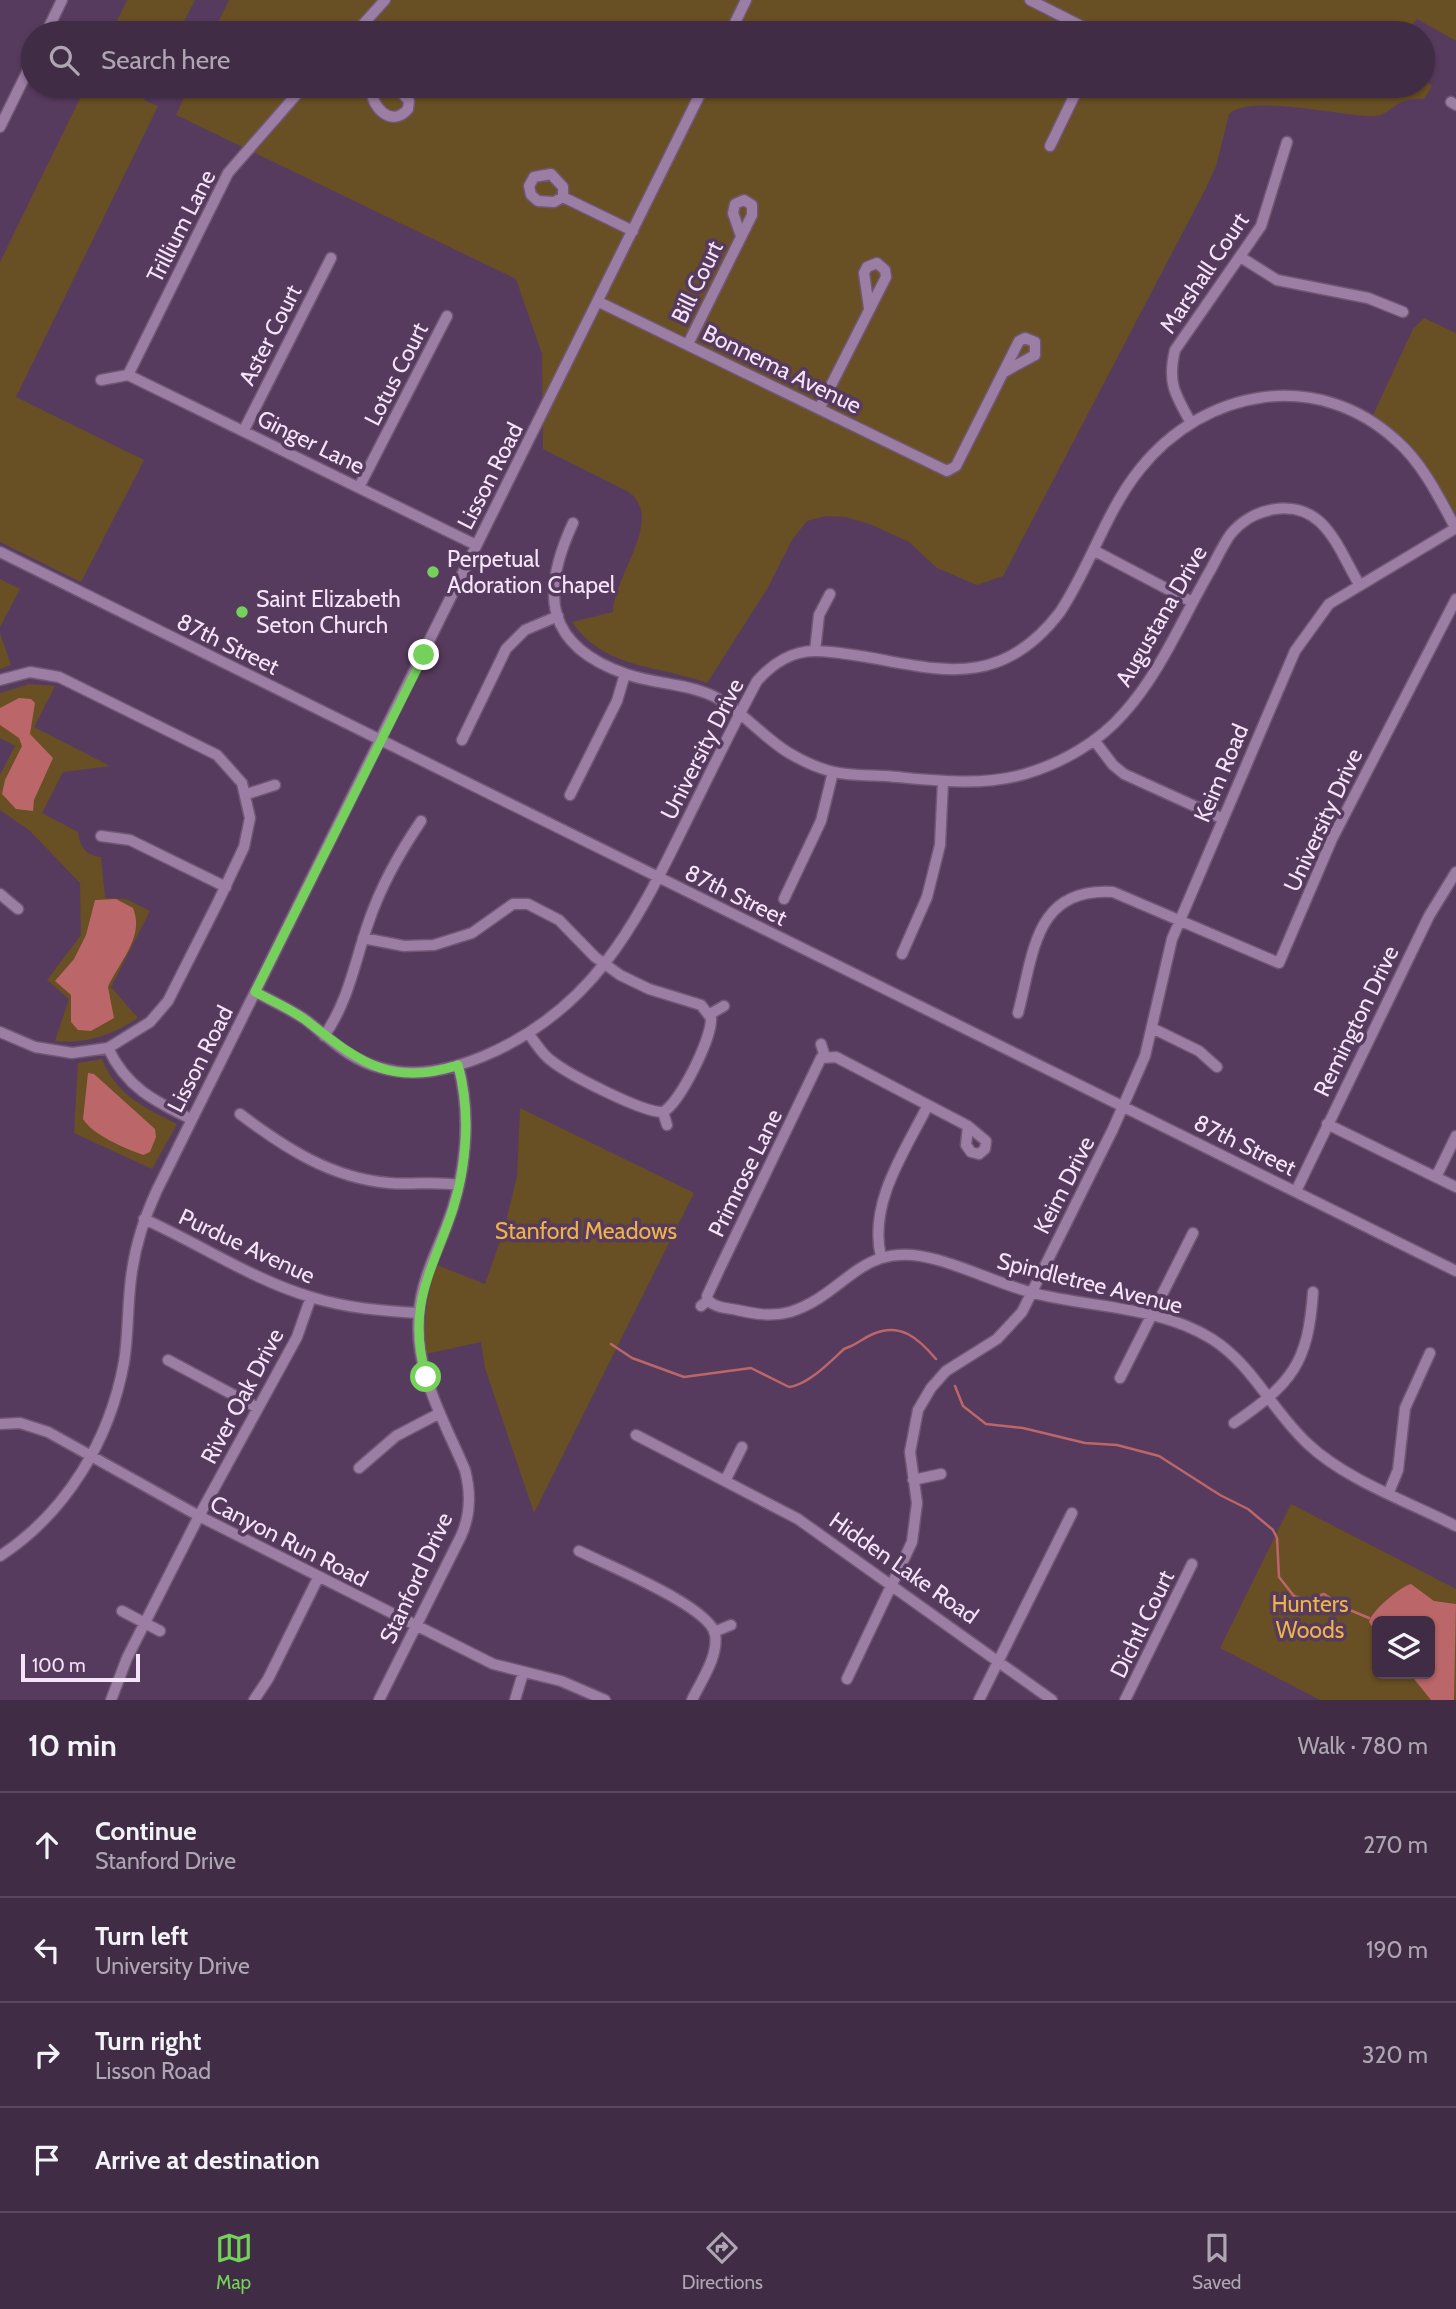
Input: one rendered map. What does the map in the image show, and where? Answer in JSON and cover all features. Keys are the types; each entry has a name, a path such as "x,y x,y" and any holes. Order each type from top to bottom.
{"street":[{"path":"52,21 62,0"},
{"path":"366,21 385,0"},
{"path":"736,21 746,0"},
{"path":"1030,0 1071,21"},
{"path":"0,127 21,84"},
{"name":"Trillium Lane","path":"128,375 228,173 294,98"},
{"path":"374,98 376,107 388,117 396,118 408,109 409,101 406,98"},
{"name":"Lisson Road","path":"0,1556 48,1516 91,1456 119,1386 126,1344 132,1273 144,1219 191,1119 698,98"},
{"path":"1050,146 1073,98"},
{"name":"Marshall Court","path":"1191,422 1173,388 1170,372 1175,350 1261,226 1271,202 1287,142"},
{"path":"563,197 633,231"},
{"name":"Bill Court","path":"688,344 741,236"},
{"name":"Aster Court","path":"244,430 331,258"},
{"path":"1241,258 1277,280 1368,298 1403,312"},
{"name":"Bonnema Avenue","path":"599,302 947,471 956,466 1004,372"},
{"path":"819,409 869,308"},
{"name":"Lotus Court","path":"359,487 447,316"},
{"path":"101,380 128,375"},
{"name":"Ginger Lane","path":"128,375 476,545"},
{"name":"University Drive","path":"255,992 296,1014 357,1059 391,1071 422,1073 458,1065 495,1051 528,1033 566,1006 606,965 630,932 757,681 769,668 789,656 815,651 930,670 983,666 1016,651 1050,625 1069,598 1139,471 1159,448 1191,422 1235,402 1262,396 1313,398 1349,409 1376,424 1399,442 1419,467 1456,528"},
{"name":"Augustana Drive","path":"558,616 585,656 625,674 696,688 741,712 786,751 833,772 943,781 980,781 1027,773 1060,760 1094,740 1124,714 1141,692 1231,534 1252,516 1269,510 1300,511 1319,522 1359,584"},
{"path":"462,740 506,649 525,630 558,616 554,572 573,523"},
{"name":"Keim Road","path":"1124,1107 1139,1075 1166,958 1180,919 1295,651 1329,604 1456,528"},
{"path":"1095,551 1192,602"},
{"name":"87th Street","path":"0,552 380,742 1456,1271"},
{"path":"815,651 819,615 830,594"},
{"name":"University Drive","path":"1180,919 1279,962 1332,839 1456,599"},
{"path":"0,680 30,673 71,681 218,755 230,767 247,794 248,834 226,887 162,1009 137,1032 108,1048 72,1053 45,1050 0,1032"},
{"path":"570,795 617,701 625,674"},
{"path":"1094,740 1113,765 1124,774 1223,819"},
{"path":"785,899 821,821 833,772"},
{"path":"902,954 927,897 940,845 943,781"},
{"path":"247,794 275,785"},
{"path":"324,1036 346,996 363,938 389,874 421,821"},
{"path":"101,836 130,839 226,887"},
{"name":"Remington Drive","path":"1296,1191 1429,916 1456,872"},
{"path":"1018,1013 1044,925 1055,907 1070,896 1091,891 1113,892 1180,919"},
{"path":"0,894 18,909"},
{"path":"363,938 404,946 452,941 482,928 513,904 523,903 550,914 606,965 649,989 701,1005 710,1014 712,1023 708,1037 674,1104 663,1112 648,1111 560,1067 541,1052 528,1033"},
{"path":"710,1014 724,1006"},
{"path":"1152,1028 1199,1051 1217,1067"},
{"path":"821,1044 825,1056 836,1057 968,1126"},
{"path":"108,1048 124,1076 139,1091 191,1119"},
{"name":"Primrose Lane","path":"705,1303 812,1080 817,1063 825,1056"},
{"name":"Stanford Drive","path":"379,1700 461,1536 469,1511 469,1486 465,1470 423,1365 419,1313 427,1274 452,1213 459,1185 465,1112 458,1065"},
{"path":"881,1257 877,1227 884,1198 928,1105"},
{"name":"Keim Drive","path":"846,1679 912,1542 917,1503 911,1432 923,1401 957,1362 997,1339 1011,1326 1031,1293 1124,1107"},
{"path":"663,1112 667,1125"},
{"path":"240,1114 299,1155 337,1172 390,1183 459,1185"},
{"path":"1327,1124 1456,1187"},
{"path":"1436,1177 1456,1136"},
{"name":"Purdue Avenue","path":"144,1219 263,1279 311,1297 350,1306 419,1313"},
{"path":"1120,1378 1193,1233"},
{"name":"Spindletree Avenue","path":"705,1303 754,1314 788,1312 881,1257 921,1256 1031,1293 1152,1315 1182,1324 1212,1339 1242,1363 1291,1427 1322,1456 1456,1526"},
{"path":"1234,1423 1270,1398 1293,1372 1306,1342 1313,1292"},
{"name":"River Oak Drive","path":"111,1700 145,1623 198,1516 297,1337 311,1297"},
{"path":"1389,1492 1398,1470 1405,1408 1430,1353"},
{"path":"168,1360 258,1408"},
{"path":"359,1468 396,1436 440,1413"},
{"name":"Canyon Run Road","path":"0,1424 32,1425 198,1516 493,1664 561,1681 605,1700"},
{"name":"Hidden Lake Road","path":"636,1435 726,1479 798,1519 893,1584 1052,1700"},
{"path":"726,1479 742,1447"},
{"path":"913,1480 941,1474"},
{"path":"979,1700 1072,1513"},
{"path":"579,1551 689,1605 705,1617 714,1632 714,1653 692,1700"},
{"name":"Dichtl Court","path":"1125,1700 1192,1564"},
{"path":"254,1700 268,1679 318,1578"},
{"path":"121,1611 160,1631"},
{"path":"714,1632 731,1625"},
{"path":"515,1700 523,1673"}],"green space":[{"path":"127,0 195,0 184,21 117,21"},
{"path":"229,0 1456,0 1456,41 1435,29 1435,21 1417,19 219,21"},
{"path":"80,98 145,98 144,100 158,106 16,397 144,460 81,582 0,542 0,262"},
{"path":"184,98 1425,98 1400,103 1386,113 1375,116 1277,106 1241,108 1229,114 1216,166 1205,190 1003,576 977,585 937,568 909,542 872,525 846,517 826,516 807,521 792,540 767,589 707,683 616,657 600,649 572,622 613,612 615,598 635,548 642,516 638,502 627,491 543,449 542,354 516,279 176,115"},
{"path":"1424,318 1456,333 1456,514 1420,459 1398,434 1373,415 1413,329"},
{"path":"0,579 20,589 0,627"},
{"path":"0,633 11,665 0,669"},
{"path":"29,684 55,686 34,727 110,766 63,772 42,813 78,832 84,849 101,857 105,898 126,899 150,911 111,987 138,1018 109,1034 88,1040 55,1041 69,999 47,980 81,935 80,883 29,830 0,810 0,775 15,746 0,738 0,693"},
{"path":"102,1059 123,1091 143,1106 177,1124 152,1169 74,1133 78,1063"},
{"name":"Stanford Meadows","path":"520,1108 694,1193 534,1513 485,1368 481,1342 426,1354 425,1342 428,1298 437,1265 485,1284 504,1230 517,1176"},
{"name":"Hunters Woods","path":"1291,1504 1456,1589 1456,1700 1320,1700 1220,1648"}],"shaded area":[{"path":"19,698 31,699 35,703 30,734 53,758 34,800 33,811 16,809 2,794 5,780 22,746 19,738 0,725 0,708"},
{"path":"116,899 133,908 136,929 129,949 108,987 114,1018 91,1031 78,1030 71,1022 71,995 55,981 74,959 86,935 95,900"},
{"path":"88,1073 94,1074 155,1129 156,1137 150,1152 143,1155 118,1145 101,1136 83,1119"},
{"path":"1411,1584 1434,1601 1456,1604 1454,1700 1431,1700 1414,1679 1435,1679 1435,1616 1372,1616 1386,1600"}],"waterway":[{"path":"611,1344 632,1358 684,1377 751,1368 789,1387 804,1382 844,1349 883,1331 909,1334 936,1359"},
{"path":"955,1386 963,1406 986,1424 1023,1428 1085,1443 1117,1445 1159,1456 1220,1495 1248,1509 1273,1530 1277,1538 1279,1577 1294,1596 1306,1600 1324,1594 1345,1608 1369,1618"}],"place":[{"name":"Perpetual Adoration Chapel","path":"433,572"},
{"name":"Saint Elizabeth Seton Church","path":"242,612"}],"route":[{"path":"424,655 255,992 296,1014 340,1049 368,1064 391,1071 416,1073 444,1070 458,1065 465,1112 463,1167 452,1213 422,1293 418,1328 426,1377"}]}
